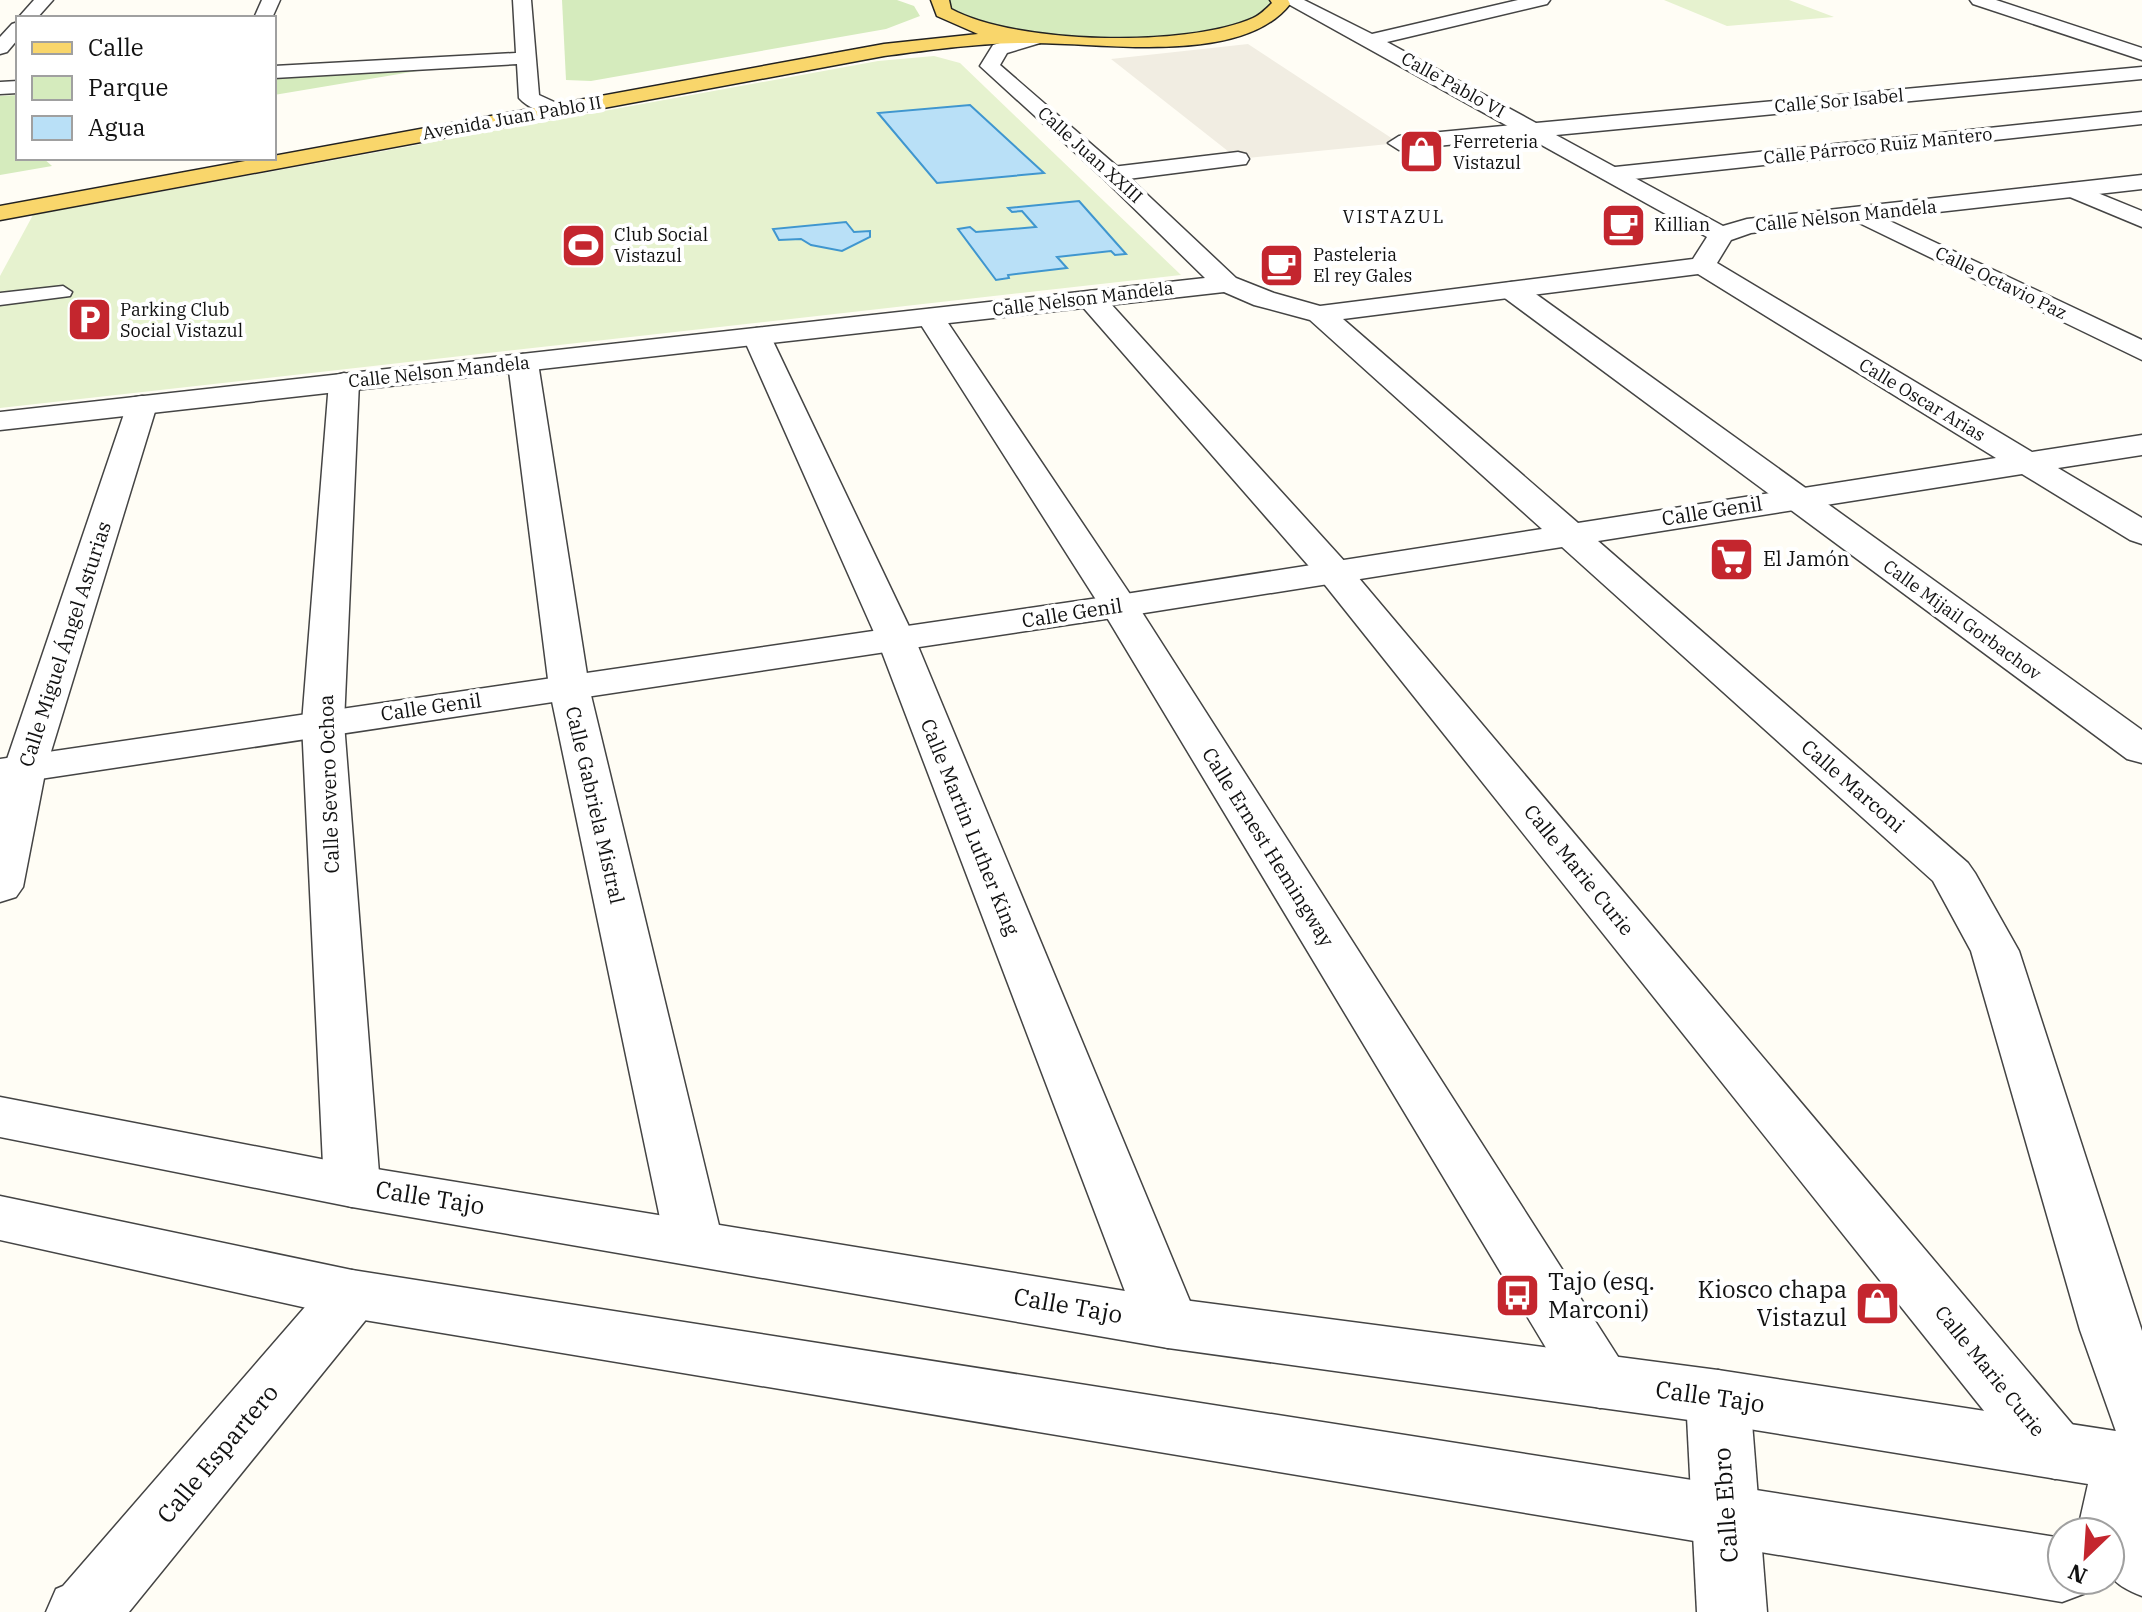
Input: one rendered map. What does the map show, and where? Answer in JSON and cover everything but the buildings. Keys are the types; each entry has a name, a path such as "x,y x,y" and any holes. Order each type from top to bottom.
{"main road":[{"path":"941,6 960,22 988,31 1083,42 1174,40 1229,32 1260,23 1276,13 1281,4 1279,0"},
{"name":"Avenida Juan Pablo II","path":"276,144 929,25 941,6"},
{"name":"Avenida Juan Pablo II","path":"0,213 884,50 970,40 1029,38"},
{"path":"0,193 184,160"}],"street":[{"path":"29,16 44,0"},
{"path":"522,0 529,98 556,110"},
{"name":"Calle Pablo VI","path":"1290,0 1361,35 1721,235"},
{"path":"1361,35 1541,0"},
{"path":"1979,0 2142,54"},
{"name":"Calle Pablo VI","path":"1260,23 1290,24 1361,35"},
{"path":"0,48 16,30"},
{"name":"Calle Juan XXIII","path":"1029,38 1000,49 990,66 1112,174 1227,284"},
{"path":"276,72 526,58"},
{"name":"Calle Sor Isabel","path":"1399,143 2142,73"},
{"name":"Calle Párroco Ruiz Mantero","path":"1615,174 2142,118"},
{"path":"1112,174 1238,159"},
{"name":"Calle Nelson Mandela","path":"1721,235 1747,226 2142,182"},
{"path":"2073,190 2142,220"},
{"name":"Calle Octavio Paz","path":"1860,214 2142,351"},
{"path":"1703,266 1721,235"},
{"name":"Calle Nelson Mandela","path":"0,421 1227,284 1264,299 1320,314 1703,266"},
{"name":"Calle Oscar Arias","path":"1703,266 2142,533"},
{"name":"Calle Mijail Gorbachov","path":"1512,290 2142,750"},
{"name":"Calle Marie Curie","path":"1091,299 1334,572 2055,1451"},
{"name":"Calle Marconi","path":"1320,314 1952,873 1995,951 2111,1330 2142,1421"},
{"name":"Calle Ernest Hemingway","path":"930,317 1119,606 1600,1382"},
{"name":"Calle Martin Luther King","path":"757,337 896,639 1168,1323"},
{"name":"Calle Gabriela Mistral","path":"523,363 569,687 694,1242"},
{"name":"Calle Severo Ochoa","path":"344,382 323,723 352,1186"},
{"name":"Calle Miguel Ángel Asturias","path":"0,887 13,770 142,405"},
{"name":"Calle Genil","path":"13,770 1119,606 1566,533 2142,445"},
{"name":"Calle Tajo","path":"0,1117 352,1186 1168,1323 1718,1397 2142,1464"},
{"path":"0,1218 352,1294 2046,1567"},
{"name":"Calle Espartero","path":"81,1612 87,1610 352,1294"},
{"name":"Calle Ebro","path":"1718,1397 1732,1612"},
{"path":"2142,1475 2119,1488 2113,1524 2142,1564"}],"lane":[{"path":"0,299 63,292"}],"green space":[{"path":"562,0 897,0 914,6 920,16 886,29 591,81 566,80"},
{"path":"940,0 1276,0 1276,13 1229,32 1083,42 960,22"},
{"path":"1664,0 1789,0 1834,17 1727,26"},
{"name":"Club Social Vistazul","path":"934,56 960,63 1181,275 0,408 0,276 33,215 878,61"},
{"path":"441,67 276,95 276,78"},
{"path":"16,95 16,160 45,160 52,166 0,175 0,96"}],"shaded area":[{"path":"1248,44 1399,143 1238,159 1111,59"}],"water":[{"path":"970,105 1044,173 937,183 878,113"},
{"path":"1079,201 1126,254 1115,255 1111,251 1057,257 1067,268 1008,275 1009,278 996,280 958,229 970,227 976,232 1036,227 1022,211 1012,212 1008,208"},
{"path":"846,222 854,232 870,231 870,237 842,251 811,245 801,239 779,240 773,229"}],"place":[{"name":"Ferreteria Vistazul","path":"1422,152"},
{"name":"Killian","path":"1623,225"},
{"name":"Club Social Vistazul","path":"583,245"},
{"name":"Pasteleria El rey Gales","path":"1282,265"},
{"name":"Parking Club Social Vistazul","path":"89,320"},
{"name":"El Jamón","path":"1732,559"},
{"name":"Tajo (esq. Marconi)","path":"1517,1296"},
{"name":"Kiosco chapa Vistazul","path":"1878,1304"}],"district":[{"name":"VISTAZUL","path":"1394,217"}]}
